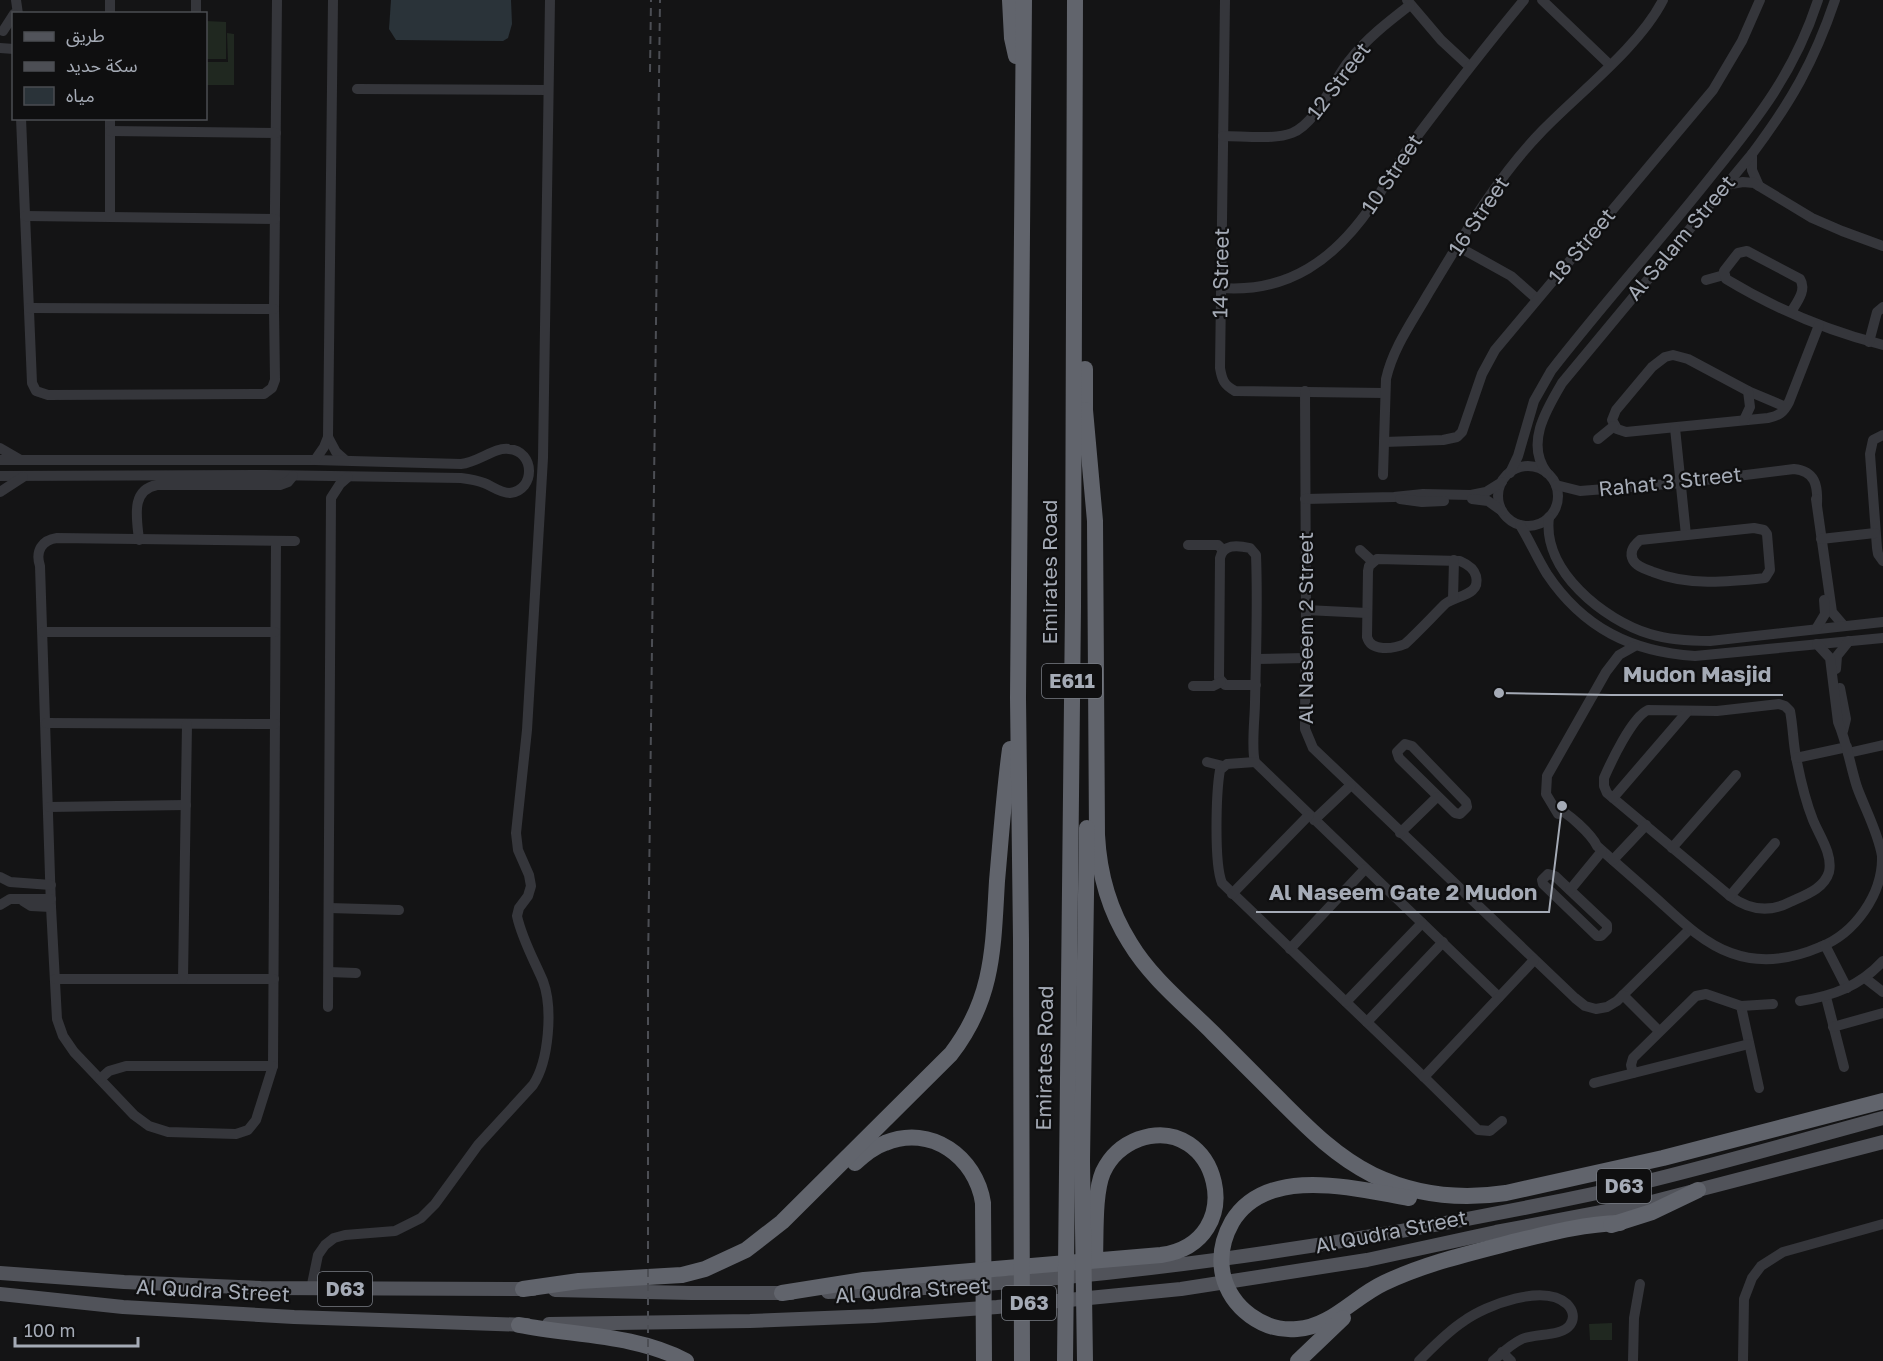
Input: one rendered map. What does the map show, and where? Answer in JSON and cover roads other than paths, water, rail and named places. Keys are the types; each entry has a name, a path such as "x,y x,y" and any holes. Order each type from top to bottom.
{"highway":[{"path":"1010,0 1012,38 1023,71"},
{"name":"Emirates Road","path":"1022,1361 1018,698 1024,0"},
{"name":"Emirates Road","path":"1065,1361 1073,607 1075,0"},
{"path":"1075,45 1083,132 1088,740 1082,1149 1085,1361"},
{"path":"1085,410 1092,465 1096,530 1098,850 1102,878 1111,906 1130,944 1157,978 1314,1135 1335,1152 1374,1176 1429,1193 1474,1196 1506,1193 1616,1169 1883,1101"},
{"path":"523,1289 579,1281 660,1278 705,1269 746,1251 794,1210 947,1059 966,1032 978,1009 987,984 992,959 1002,809 1018,698"},
{"path":"782,1293 864,1280 1136,1257 1169,1253 1185,1248 1203,1233 1215,1211 1216,1187 1212,1171 1197,1152 1177,1139 1153,1136 1129,1143 1116,1153 1102,1173 1098,1189 1092,1315 1093,1361"},
{"path":"794,1210 819,1194 870,1151 885,1143 902,1138 927,1139 943,1144 959,1155 976,1176 983,1203 984,1361"},
{"path":"1616,1169 1580,1182 1478,1200 1436,1201 1351,1187 1320,1185 1287,1188 1264,1194 1248,1204 1235,1217 1226,1233 1222,1251 1222,1269 1231,1295 1250,1316 1273,1327 1298,1329 1330,1318 1369,1290 1414,1270 1457,1256 1572,1227 1620,1223"},
{"path":"1298,1361 1356,1306 1391,1286 1427,1272 1620,1223 1660,1209 1698,1190"},
{"path":"519,1325 637,1341 686,1361"}],"main road":[{"name":"Al Qudra Street","path":"0,1273 123,1282 311,1289 523,1289 691,1293 782,1293 944,1287 1062,1278 1200,1263 1362,1238 1604,1191 1883,1118"},
{"name":"Al Qudra Street","path":"0,1294 134,1308 294,1317 519,1325 833,1318 997,1307 1181,1289 1367,1260 1496,1232 1644,1204 1883,1142"}],"street":[{"path":"196,0 196,12"},
{"path":"21,120 32,383 39,393 60,395 264,394 272,388 275,380 277,0"},
{"path":"315,460 328,437 333,0"},
{"path":"311,1289 318,1255 329,1241 345,1235 395,1231 412,1224 428,1211 478,1145 533,1085 538,1078 545,1055 547,998 543,981 517,916 531,886 529,875 518,850 516,832 527,730 543,458 550,0"},
{"name":"14 Street","path":"1225,0 1221,378 1226,386 1235,391 1384,393"},
{"name":"10 Street","path":"1221,288 1238,289 1269,285 1290,279 1325,257 1341,242 1372,205 1406,151 1469,66 1524,0"},
{"path":"1542,0 1610,65"},
{"name":"16 Street","path":"1383,475 1384,393 1393,354 1457,246 1520,156 1647,26 1663,0"},
{"name":"18 Street","path":"1384,442 1443,441 1457,437 1464,426 1488,362 1537,299 1713,90 1742,41 1760,0"},
{"name":"Al Salam Street","path":"1510,473 1518,456 1534,401 1551,371 1760,116 1797,53 1818,0"},
{"name":"Al Salam Street","path":"1547,473 1538,457 1537,439 1546,413 1562,383 1778,120 1808,69 1825,31 1835,0"},
{"path":"1408,3 1441,40 1469,66"},
{"name":"12 Street","path":"1223,136 1278,136 1300,129 1310,121 1349,62 1408,3"},
{"path":"357,89 548,90"},
{"path":"110,120 110,217"},
{"path":"110,130 276,133"},
{"path":"1752,154 1752,170 1759,186"},
{"path":"1726,185 1743,182 1759,186 1812,218 1850,235 1883,246"},
{"path":"25,216 275,219"},
{"path":"1457,246 1511,276 1537,299"},
{"path":"1724,275 1724,271 1738,253 1747,251 1796,277 1803,287 1791,312"},
{"path":"1706,280 1724,275"},
{"path":"1724,275 1730,282 1819,325 1883,345"},
{"path":"1869,342 1877,312 1883,307"},
{"path":"29,308 274,309"},
{"path":"1786,407 1748,392 1681,356 1665,357 1652,367 1616,410 1612,420 1614,426 1621,432 1626,432 1773,417 1786,407 1819,325"},
{"name":"Al Naseem 2 Street","path":"1305,391 1305,719 1308,740 1319,755 1400,833 1585,1006 1596,1009 1607,1007 1623,995 1690,929"},
{"path":"1744,420 1750,407 1748,392"},
{"path":"1598,439 1614,426"},
{"path":"1675,428 1686,535"},
{"path":"1883,435 1873,441 1870,447 1875,533 1878,554 1883,561"},
{"path":"328,437 336,452 345,460"},
{"path":"0,448 22,460"},
{"path":"0,460 345,460 461,464 511,448 526,458 530,469 524,486 507,493 482,482 461,478 0,476"},
{"path":"1427,498 1486,492 1502,483 1510,473 1528,466 1547,473 1556,485 1557,499 1549,517 1548,532 1553,552 1572,581 1598,606 1630,626 1659,636 1689,641 1883,622"},
{"name":"Rahat 3 Street","path":"1556,485 1580,491 1802,470 1814,478 1817,486 1826,593 1825,614 1816,629"},
{"path":"0,492 11,483 26,476"},
{"path":"139,540 137,502 148,487 157,485 280,485 288,482 292,476"},
{"path":"315,476 331,498"},
{"path":"328,1007 331,498 336,488 348,477"},
{"path":"1502,483 1498,497 1502,511"},
{"path":"1305,499 1479,499 1488,501 1520,525 1536,525 1549,517"},
{"path":"1520,525 1558,589 1583,614 1611,635 1635,646 1675,655 1695,656 1883,638"},
{"path":"1759,528 1767,534 1770,570 1764,578 1692,582 1672,579 1653,572 1637,565 1632,559 1634,545 1640,540 1686,535 1759,528"},
{"path":"1821,543 1875,533"},
{"path":"276,541 273,1066 256,1120 248,1130 236,1134 174,1133 155,1129 134,1114 100,1079 74,1052 63,1036 56,1011 40,566 47,551 55,543 65,539 295,541"},
{"path":"1188,545 1218,545 1223,549"},
{"path":"1223,549 1245,546 1254,550 1256,555 1255,762 1499,997"},
{"path":"1221,682 1219,678 1220,558 1223,549"},
{"path":"1360,549 1372,561"},
{"path":"1382,559 1454,560 1471,567 1476,574 1477,583 1473,591 1453,599 1405,644 1399,647 1378,648 1370,644 1367,637 1368,571 1372,561 1382,559"},
{"path":"1453,599 1454,560"},
{"name":"Rahat 3 Street","path":"1826,593 1832,612 1844,626"},
{"path":"1306,610 1367,613"},
{"path":"43,632 275,632"},
{"path":"1606,672 1613,652 1611,635"},
{"path":"1837,690 1836,661 1839,651 1849,641"},
{"path":"1635,646 1619,655 1606,672 1547,776 1546,794 1559,815 1579,830 1590,845 1613,860 1690,929 1708,942 1732,954 1755,959 1780,959 1804,954 1825,945 1847,930 1862,916 1878,889 1882,873 1880,836 1856,784 1843,731 1838,722 1840,710 1830,658 1817,644"},
{"path":"1256,660 1305,658"},
{"path":"1193,686 1213,686 1221,682 1256,685"},
{"path":"1779,704 1785,706 1792,718 1796,758 1808,807 1830,860 1830,869 1821,886 1784,905 1770,909 1741,904 1730,896 1607,793 1604,786 1604,778 1639,715 1654,709 1687,712 1736,710 1779,704"},
{"path":"1613,798 1687,712"},
{"path":"46,723 275,724"},
{"path":"183,979 187,724"},
{"path":"1408,744 1412,746 1466,802 1467,807 1460,814 1455,813 1437,797 1397,756 1404,746 1408,744"},
{"path":"1796,758 1883,745"},
{"path":"1208,762 1223,766 1255,762"},
{"path":"1223,766 1219,776 1218,866 1222,883 1478,1130 1490,1131 1502,1121"},
{"path":"1672,848 1736,775"},
{"path":"1232,894 1311,818 1351,785"},
{"path":"1400,833 1437,797"},
{"path":"49,807 186,805"},
{"path":"1613,860 1646,825"},
{"path":"1730,896 1775,843"},
{"path":"1570,890 1599,849"},
{"path":"1290,949 1365,869"},
{"path":"1548,874 1553,874 1570,890 1607,925 1608,930 1601,936 1597,936 1561,902 1543,884 1542,880 1548,874"},
{"path":"51,885 5,880 9,901 51,903"},
{"path":"329,908 399,910"},
{"path":"1346,1002 1422,922"},
{"path":"1367,1022 1443,942"},
{"path":"1825,945 1847,988"},
{"path":"1424,1077 1534,960"},
{"path":"1800,1000 1826,997 1847,988 1865,978 1883,961"},
{"path":"329,972 356,973"},
{"path":"1865,978 1883,992"},
{"path":"55,979 274,979"},
{"path":"1633,1073 1631,1060 1659,1031 1701,994 1741,1006 1773,1004"},
{"path":"1623,995 1659,1031"},
{"path":"1826,997 1844,1067"},
{"path":"1741,1006 1759,1088"},
{"path":"1833,1027 1883,1013"},
{"path":"1594,1083 1749,1044"},
{"path":"100,1079 109,1071 126,1066 273,1066"},
{"path":"1865,1106 1883,1093"},
{"path":"1743,1361 1743,1306 1750,1285 1768,1263 1788,1250 1883,1224"},
{"path":"1633,1361 1634,1318 1640,1284"},
{"path":"1419,1361 1453,1328 1491,1306 1539,1295 1560,1299 1570,1307 1573,1314 1572,1321 1562,1331 1523,1339 1493,1361"},
{"path":"1503,1352 1511,1361"}],"water":[{"path":"391,0 511,0 512,24 508,38 503,41 396,40 389,29"}],"railway":[{"path":"650,72 651,0"},
{"path":"648,1361 648,969 660,0"}],"place":[{"name":"Mudon Masjid","path":"1499,693"},
{"name":"Al Naseem Gate 2 Mudon","path":"1562,806"}]}
